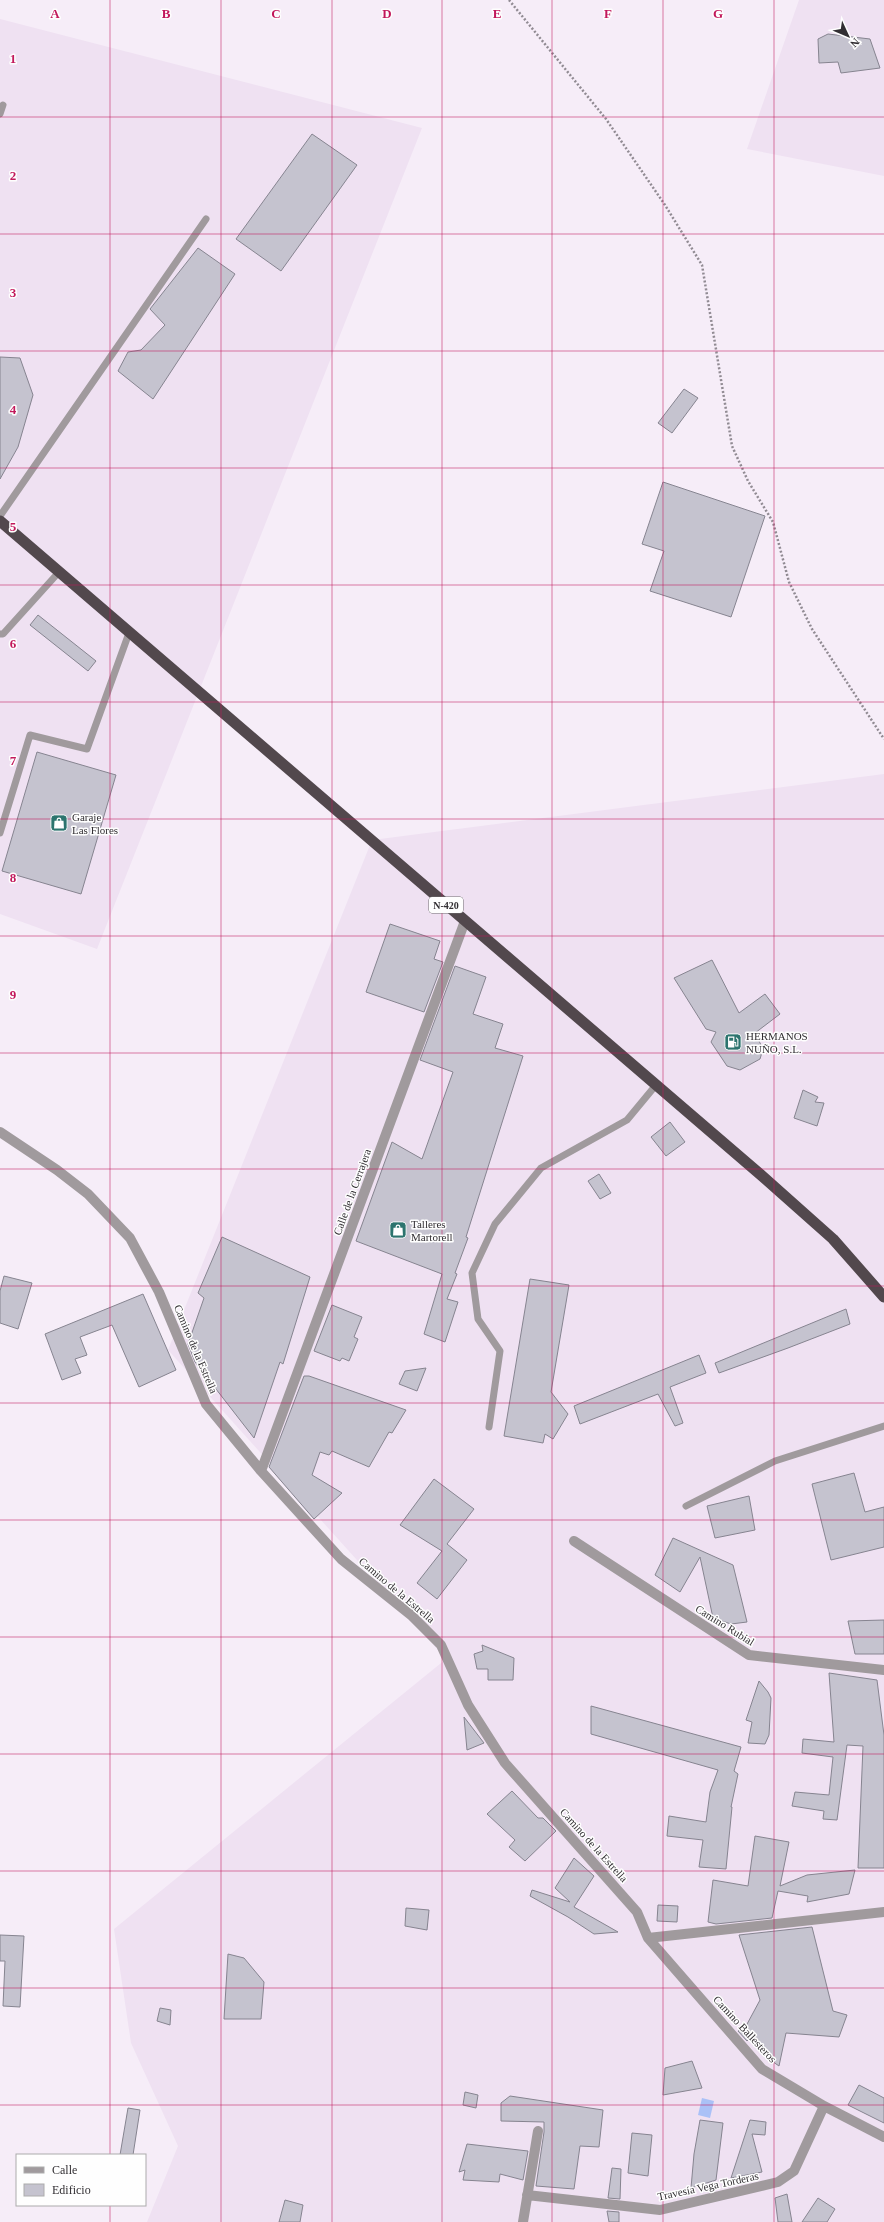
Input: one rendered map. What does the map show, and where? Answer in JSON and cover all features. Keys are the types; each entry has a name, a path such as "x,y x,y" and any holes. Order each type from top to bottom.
{"highway":[{"name":"N-420","path":"0,521 466,921 833,1239 884,1297"}],"street":[{"name":"Calle de la Cerrajera","path":"261,1471 466,921"},
{"name":"Camino de la Estrella","path":"0,1132 57,1170 88,1194 130,1238 159,1292 206,1404 261,1471 341,1559 411,1615 441,1645 468,1705 505,1763 637,1912 648,1938"},
{"name":"Camino Rubial","path":"574,1541 749,1655 884,1670"},
{"path":"648,1938 884,1912"},
{"name":"Camino Ballesteros","path":"648,1938 762,2069 824,2106 884,2137"},
{"name":"Travesía Vega Torderas","path":"527,2196 660,2210 778,2182 794,2171 824,2106"},
{"path":"524,2222 538,2131"}],"lane":[{"path":"0,114 3,105"},
{"path":"0,516 206,219"},
{"path":"0,634 3,634 59,572"},
{"path":"0,833 30,735 87,749 130,633"},
{"path":"489,1427 500,1351 478,1319 472,1274 495,1224 541,1168 627,1120 656,1085"},
{"path":"686,1506 775,1461 884,1426"}],"path":[{"path":"508,0 606,119 665,205 702,265 732,446 748,480 773,522 789,582 812,629 884,740"}],"shaded area":[{"path":"799,0 884,0 884,176 747,149"},
{"path":"0,19 422,128 97,949 0,914"},
{"path":"884,774 884,2222 147,2222 178,2146 131,2043 114,1929 446,1659 168,1350 372,840"}],"water":[{"path":"702,2098 714,2101 710,2118 698,2115"}],"building":[{"path":"828,34 870,39 880,68 841,73 838,62 819,63 818,39"},
{"path":"312,134 357,165 281,271 236,239"},
{"path":"198,248 235,274 153,399 118,371 128,352 141,350 165,325 150,309"},
{"path":"0,357 20,358 33,395 18,447 0,479"},
{"path":"684,389 698,398 672,433 658,423"},
{"path":"663,482 765,516 731,617 650,591 664,551 642,544"},
{"path":"38,615 96,661 88,671 30,625"},
{"name":"Garaje Las Flores","path":"37,752 116,775 81,894 2,871"},
{"path":"390,924 440,941 434,959 443,962 424,1012 366,992"},
{"path":"712,960 739,1013 765,994 780,1014 755,1033 763,1049 760,1059 740,1070 727,1066 711,1042 716,1032 706,1029 674,978"},
{"path":"455,966 486,977 473,1014 503,1024 495,1048 523,1056 466,1237 468,1238 455,1273 457,1274 447,1299 458,1302 445,1342 424,1334 442,1274 356,1241 392,1142 422,1159 453,1072 420,1060"},
{"path":"803,1090 818,1097 815,1102 824,1103 817,1126 794,1118"},
{"path":"670,1122 685,1142 666,1156 651,1137"},
{"path":"599,1174 611,1193 600,1199 588,1181"},
{"path":"222,1237 310,1277 283,1364 280,1362 254,1438 195,1362 188,1344 204,1298 198,1293"},
{"path":"4,1276 32,1283 18,1329 0,1323 0,1291"},
{"path":"530,1279 569,1285 551,1392 568,1414 553,1439 545,1434 543,1443 504,1436"},
{"path":"143,1294 176,1370 139,1387 112,1325 80,1337 87,1355 75,1359 81,1373 62,1380 45,1334"},
{"path":"332,1305 362,1317 354,1337 358,1339 349,1361 342,1358 340,1361 314,1351"},
{"path":"846,1309 850,1324 719,1373 715,1363"},
{"path":"699,1355 706,1373 670,1387 683,1423 675,1426 658,1394 580,1424 574,1406"},
{"path":"426,1368 417,1391 399,1384 405,1371"},
{"path":"304,1376 309,1376 406,1410 392,1433 389,1432 369,1467 332,1451 329,1455 320,1452 312,1475 342,1493 314,1519 269,1467"},
{"path":"854,1473 865,1512 884,1507 884,1547 831,1560 812,1484"},
{"path":"434,1479 474,1509 447,1544 467,1560 437,1599 417,1583 442,1551 400,1525"},
{"path":"749,1496 755,1530 715,1538 707,1506"},
{"path":"673,1538 733,1565 747,1622 731,1624 713,1618 700,1557 680,1592 655,1575"},
{"path":"884,1620 884,1654 855,1654 848,1621"},
{"path":"482,1645 514,1658 513,1680 488,1680 488,1669 477,1669 474,1654 483,1651"},
{"path":"829,1673 877,1680 884,1735 884,1868 858,1868 863,1746 847,1745 837,1820 823,1819 824,1811 792,1806 795,1792 829,1795 833,1757 802,1753 803,1739 834,1742"},
{"path":"759,1681 771,1698 769,1735 765,1744 748,1743 752,1722 746,1720"},
{"path":"591,1706 741,1747 734,1771 738,1774 731,1807 726,1869 699,1867 703,1840 667,1836 669,1816 706,1822 710,1792 718,1770 591,1734"},
{"path":"464,1717 484,1743 467,1750"},
{"path":"512,1791 538,1818 543,1818 556,1831 525,1861 509,1847 515,1840 487,1814"},
{"path":"755,1836 789,1842 780,1886 807,1875 855,1870 849,1894 807,1902 808,1896 778,1891 772,1918 716,1924 708,1922 713,1880 748,1886"},
{"path":"574,1858 594,1876 574,1907 618,1932 594,1934 568,1917 530,1896 532,1890 570,1902 555,1888"},
{"path":"658,1905 678,1906 677,1922 657,1921"},
{"path":"406,1908 429,1910 427,1930 405,1926"},
{"path":"812,1927 833,2011 847,2015 839,2037 786,2033 779,2066 766,2057 752,2036 747,2041 738,2031 746,2026 760,2000 739,1935"},
{"path":"0,1935 24,1936 20,2007 3,2006 5,1961 0,1961"},
{"path":"228,1954 244,1958 264,1982 261,2019 224,2019"},
{"path":"160,2008 171,2010 170,2025 157,2021"},
{"path":"692,2061 702,2088 663,2095 665,2068"},
{"path":"859,2085 884,2098 884,2123 848,2105"},
{"path":"465,2092 478,2095 476,2108 463,2105"},
{"path":"510,2096 603,2110 599,2147 580,2146 574,2189 536,2186 544,2132 544,2122 501,2121 501,2103"},
{"path":"128,2108 140,2110 133,2154 120,2154"},
{"path":"700,2120 723,2123 716,2180 691,2188 694,2154"},
{"path":"750,2120 766,2122 765,2135 752,2134 762,2172 731,2178"},
{"path":"632,2133 652,2135 648,2176 628,2173"},
{"path":"467,2144 528,2151 523,2180 500,2174 499,2182 463,2180 465,2170 459,2172"},
{"path":"612,2168 621,2169 620,2199 608,2198"},
{"path":"787,2194 792,2222 778,2222 775,2198"},
{"path":"818,2198 835,2209 827,2222 802,2222"},
{"path":"285,2200 303,2205 300,2222 279,2222"},
{"path":"607,2211 619,2212 619,2222 609,2222"}],"place":[{"name":"Garaje Las Flores","path":"59,823"},
{"name":"HERMANOS NUÑO, S.L.","path":"733,1042"},
{"name":"Talleres Martorell","path":"398,1230"}]}
